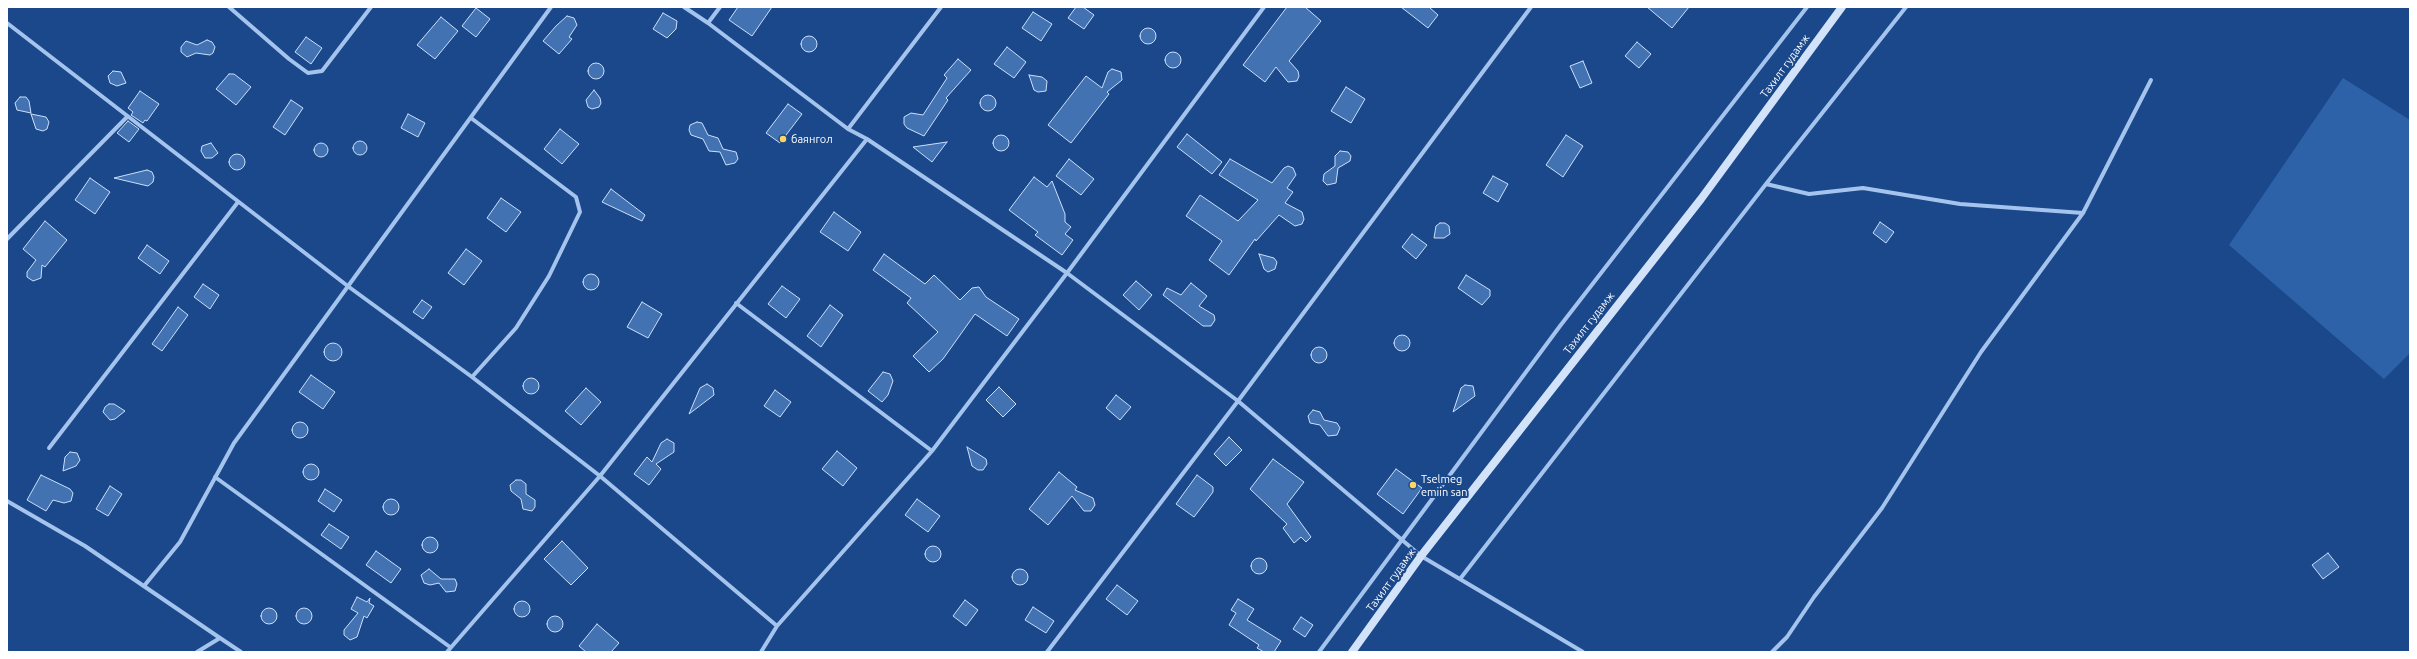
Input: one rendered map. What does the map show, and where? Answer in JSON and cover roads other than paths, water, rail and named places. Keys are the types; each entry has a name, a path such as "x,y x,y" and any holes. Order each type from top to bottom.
{"main road":[{"name":"Тахилт гудамж","path":"1352,652 1421,556 1701,199 1842,7"}],"street":[{"path":"229,7 289,59 308,73 322,71 372,7"},
{"path":"144,586 180,542 234,443 349,287 551,7"},
{"path":"684,7 708,23 848,128 867,139 1067,273 1238,401 1421,556 1582,652"},
{"path":"708,23 720,7"},
{"path":"848,128 941,7"},
{"path":"761,652 777,626 932,451 1067,273 1264,7"},
{"path":"1047,652 1238,401 1531,7"},
{"path":"1320,652 1560,326 1807,7"},
{"path":"1460,579 1766,184 1906,7"},
{"path":"7,23 349,287 472,377 600,476 777,626"},
{"path":"1772,652 1787,637 1814,597 1882,508 1981,352 2083,213 2152,80"},
{"path":"7,239 127,117"},
{"path":"471,118 576,197 580,212 549,276 516,328 472,377"},
{"path":"447,652 600,476 867,139"},
{"path":"1766,184 1809,194 1863,188 1960,204 2083,213"},
{"path":"48,448 238,202"},
{"path":"736,303 932,451"},
{"path":"215,477 450,647"},
{"path":"7,501 85,546 241,652"},
{"path":"197,652 220,638"}],"place":[{"name":"баянгол","path":"783,139"},
{"name":"Tselmeg emiin san","path":"1413,485"}]}
